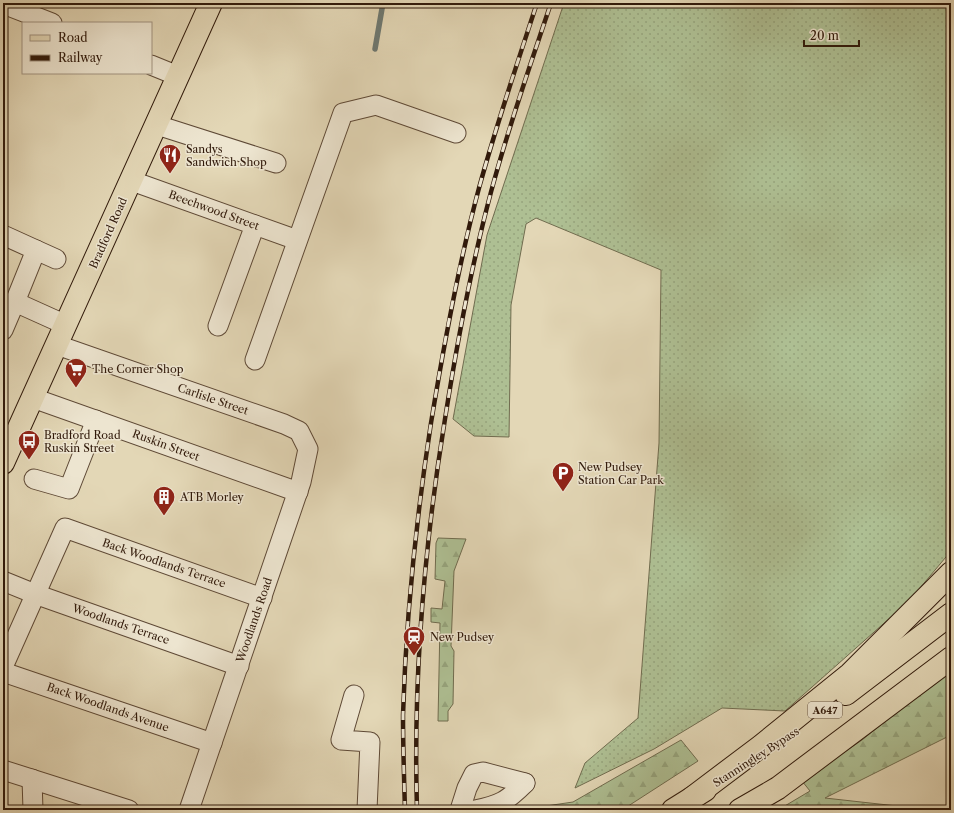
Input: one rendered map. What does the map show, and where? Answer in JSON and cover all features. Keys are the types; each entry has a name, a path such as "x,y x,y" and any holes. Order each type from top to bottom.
{"main road":[{"name":"Bradford Road","path":"3,463 132,181 211,3"},
{"path":"692,798 761,746 850,674 951,573"},
{"name":"Stanningley Bypass","path":"673,810 796,732 951,614"},
{"path":"740,810 778,788 951,658"}],"street":[{"path":"14,5 50,22"},
{"path":"152,65 178,76"},
{"path":"255,360 343,114 376,105 456,133"},
{"path":"156,125 276,163"},
{"name":"Beechwood Street","path":"132,181 297,240"},
{"path":"218,326 256,225"},
{"path":"3,235 56,259"},
{"path":"3,330 36,250"},
{"path":"15,302 66,325"},
{"name":"Carlisle Street","path":"57,345 284,424 299,431"},
{"name":"Ruskin Street","path":"33,398 298,492"},
{"path":"34,479 69,489 96,420"},
{"name":"Woodlands Road","path":"189,810 298,492 308,449 299,431"},
{"name":"Back Woodlands Terrace","path":"35,594 65,528 262,598"},
{"name":"Woodlands Terrace","path":"3,581 35,594 239,666"},
{"path":"3,667 35,594"},
{"name":"Back Woodlands Avenue","path":"3,672 212,743"},
{"path":"354,695 341,740 370,742 367,810"},
{"path":"3,770 32,779 104,806 130,810"},
{"path":"460,810 467,788 474,774 483,772 525,783 511,797 493,806 475,810"},
{"path":"32,779 33,810"}],"green space":[{"path":"564,3 951,3 951,551 909,601 785,711 722,708 654,749 575,788 585,763 638,718 659,443 661,270 536,218 526,224 511,305 509,437 474,436 453,419 487,235"},
{"path":"438,538 466,539 454,571 451,646 454,651 453,704 448,711 448,721 438,721 440,623 431,622 431,608 442,609 445,581 435,579 436,543"},
{"path":"951,668 951,735 825,798 919,810 778,810 810,791 802,781 862,740"},
{"path":"681,740 698,761 622,810 519,810 573,802"}],"waterway":[{"path":"375,49 383,3"}],"railway":[{"path":"405,810 403,750 404,678 416,532 431,423 452,305 471,217 492,142 537,3"},
{"path":"417,810 417,712 422,614 431,516 450,391 471,277 491,192 512,121 551,3"}],"place":[{"name":"Sandys Sandwich Shop","path":"170,174"},
{"name":"The Corner Shop","path":"76,388"},
{"name":"Bradford Road Ruskin Street","path":"29,460"},
{"name":"New Pudsey Station Car Park","path":"563,492"},
{"name":"ATB Morley","path":"164,516"},
{"name":"New Pudsey","path":"414,656"}]}
